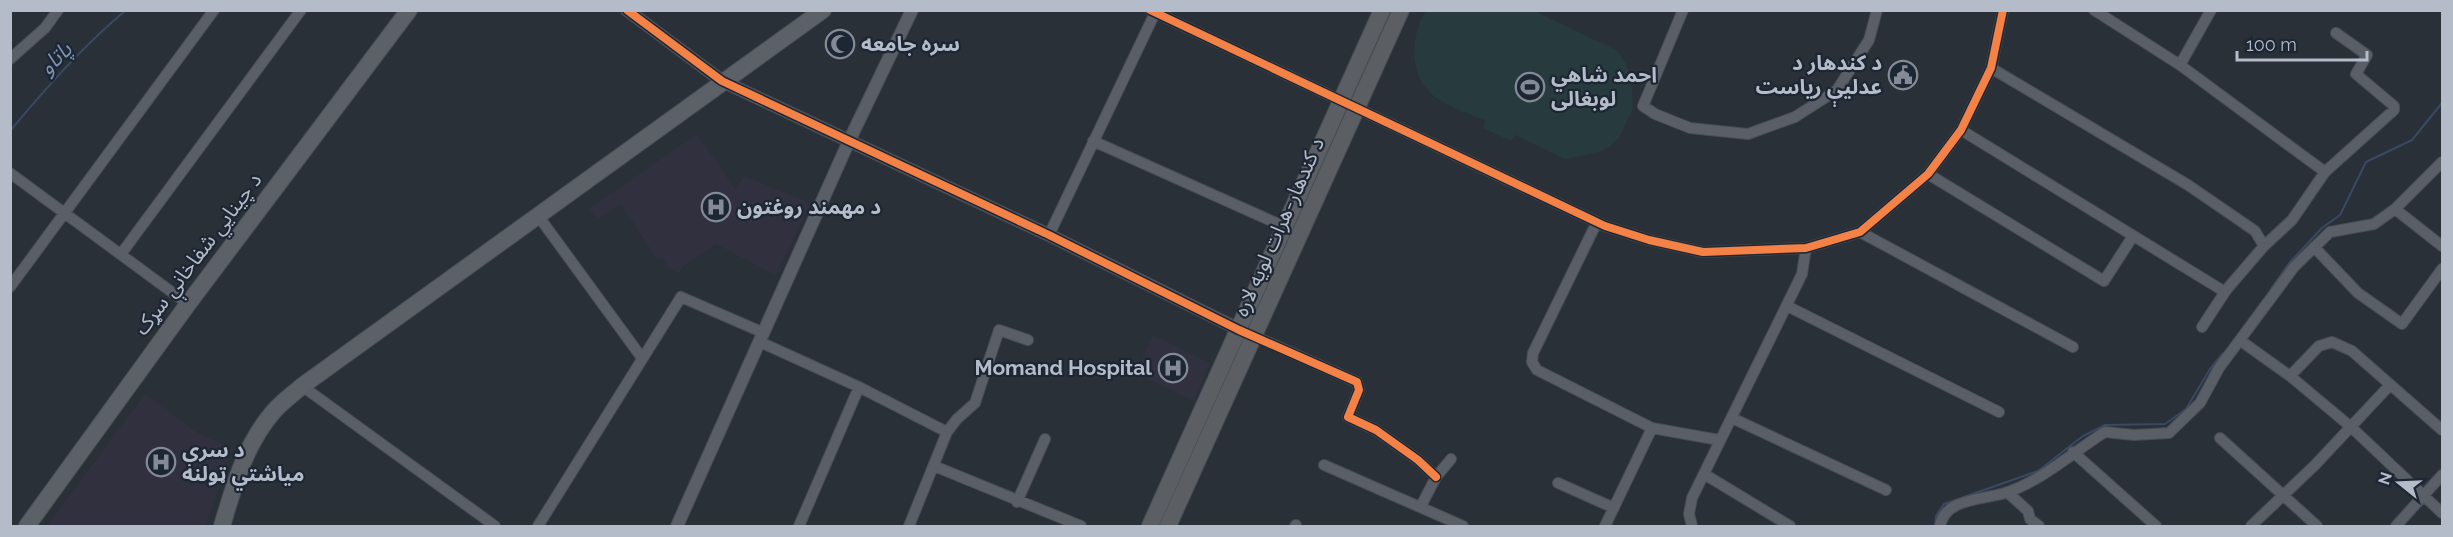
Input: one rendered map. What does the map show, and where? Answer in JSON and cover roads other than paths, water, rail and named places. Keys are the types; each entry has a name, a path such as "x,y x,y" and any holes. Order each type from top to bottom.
{"highway":[{"name":"د کندهار-هرات لويه لاره","path":"1168,526 1247,333 1349,106 1382,10"},
{"name":"د کندهار-هرات لويه لاره","path":"1150,526 1247,333 1285,227 1401,10"}],"main road":[{"name":"د چينايي شفاخانې سړک","path":"27,526 188,304 409,10"},
{"path":"222,526 240,468 256,436 274,411 302,386 823,10"}],"street":[{"path":"10,59 45,28 58,10"},
{"path":"10,287 214,10"},
{"path":"121,254 301,10"},
{"path":"627,10 722,81 1049,235 1247,333 1357,382 1359,390 1348,417 1376,429 1418,460 1436,477"},
{"path":"677,526 849,141 912,10"},
{"path":"1683,10 1643,106 1655,114 1690,128 1748,134 1795,117 1837,90 1869,40 1877,10"},
{"path":"1049,235 1152,12 1597,222 1649,240 1703,252 1806,248 1860,232 1928,174 1961,130 1991,68 2003,10"},
{"path":"2094,10 2180,65 2325,172"},
{"path":"2180,65 2211,10"},
{"path":"2202,327 2225,292 2264,246 2292,220 2325,172 2394,110 2394,106 2356,74 2367,55 2336,33"},
{"path":"1991,68 2188,185 2255,231 2264,246"},
{"path":"1961,130 2225,292"},
{"path":"1094,141 1285,227"},
{"path":"1940,526 1942,517 1952,506 2007,492 2040,476 2105,432 2134,435 2169,433 2200,403 2219,368 2294,267 2314,247 2330,232 2374,224 2395,209 2442,162"},
{"path":"10,173 188,304"},
{"path":"1928,174 2104,281 2133,236"},
{"path":"2395,209 2442,246"},
{"path":"539,217 642,358"},
{"path":"1597,222 1533,353 1532,362 1537,370 1652,428 1719,440"},
{"path":"1860,232 2073,347"},
{"path":"2314,247 2358,293 2402,324 2442,269"},
{"path":"1692,526 1689,514 1692,498 1802,274 1806,248"},
{"path":"538,526 681,297 947,432"},
{"path":"1787,306 2000,411"},
{"path":"909,526 947,432 957,418 975,403 999,330 1028,340"},
{"path":"2241,341 2290,376 2351,427 2442,513"},
{"path":"2290,376 2319,346 2332,342 2352,351 2442,430"},
{"path":"2250,526 2351,427 2390,385"},
{"path":"302,386 495,526"},
{"path":"799,526 859,387"},
{"path":"1732,418 1886,490"},
{"path":"1605,526 1652,428"},
{"path":"2220,438 2317,526"},
{"path":"1017,502 1045,439"},
{"path":"2073,452 2156,526"},
{"path":"1421,506 1436,477 1451,459"},
{"path":"1324,465 1463,526"},
{"path":"934,466 1080,526"},
{"path":"1704,474 1790,526"},
{"path":"2396,526 2442,475"},
{"path":"1558,483 1614,508"},
{"path":"2007,492 2028,511 2031,524"}],"waterway":[{"name":"پاتاو","path":"10,131 65,68 126,10"},
{"path":"2271,289 2290,262 2322,228 2340,215 2366,162 2412,140 2442,103"},
{"path":"1935,524 1936,516 1944,504 2038,471 2083,436 2105,425 2165,424 2186,409 2210,369 2223,353"}],"place":[{"name":"سره جامعه","path":"840,44"},
{"name":"د کندهار د عدلیې رياست","path":"1903,75"},
{"name":"احمد شاهي لوبغالی","path":"1530,87"},
{"name":"د مهمند روغتون","path":"716,207"},
{"name":"Momand Hospital","path":"1173,368"},
{"name":"د سرې مياشتي ټولنه","path":"161,462"}]}
